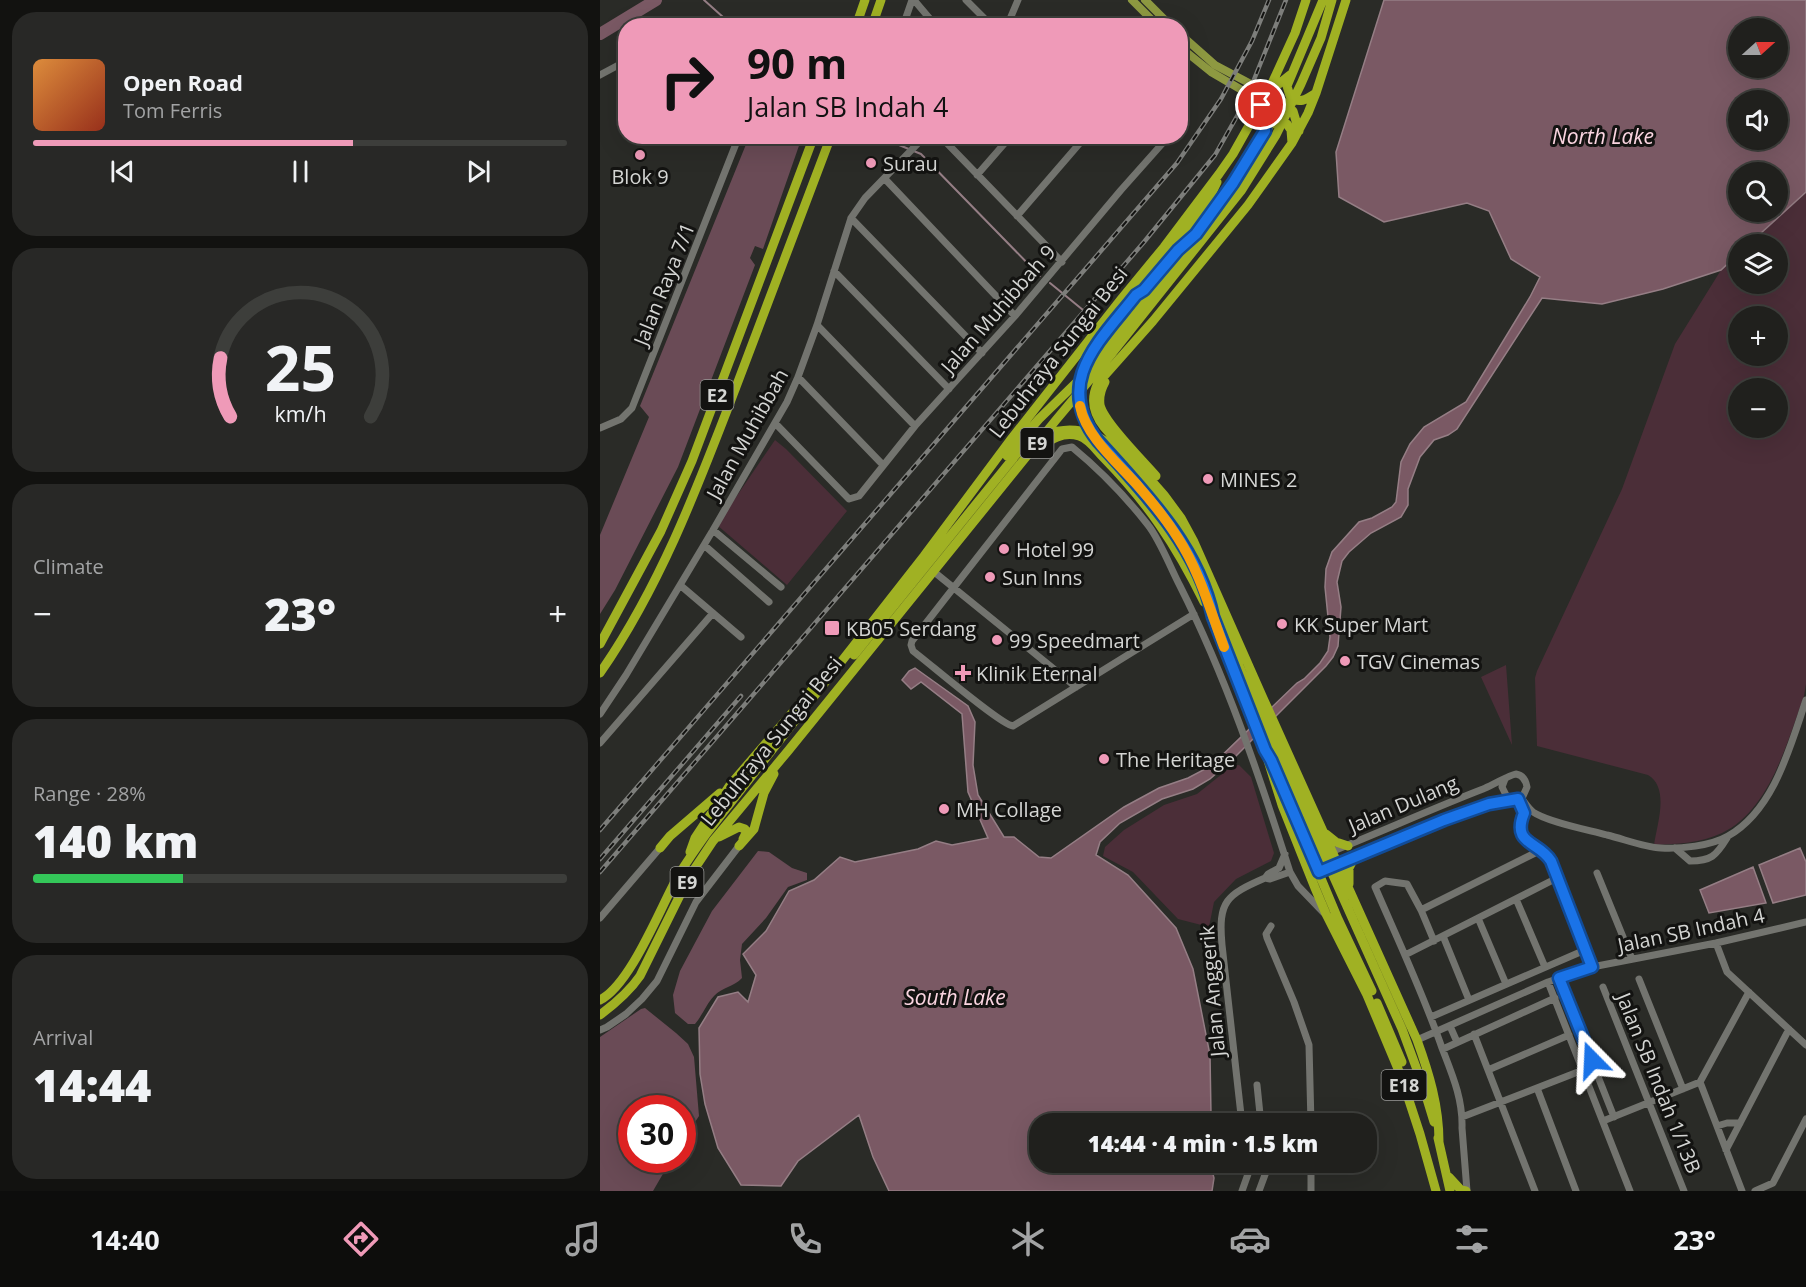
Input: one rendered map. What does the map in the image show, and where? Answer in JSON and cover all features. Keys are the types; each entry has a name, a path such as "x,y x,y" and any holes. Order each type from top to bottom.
{"highway":[{"path":"859,18 865,0"},
{"path":"875,18 881,0"},
{"name":"Lebuhraya Sungai Besi","path":"600,1000 618,986 629,970 683,868 707,833 975,490 1012,438 1220,174 1269,90 1295,33 1306,0"},
{"path":"1316,93 1301,101 1292,99 1288,94 1287,86 1323,0"},
{"name":"Lebuhraya Sungai Besi","path":"600,1015 620,1000 640,976 689,877 713,841 1227,210 1256,169 1276,135 1321,38 1332,0"},
{"path":"1346,1 1316,93 1292,143 1248,206 1103,376 1095,388 1093,398 1096,416 1164,495 1188,529 1202,557 1417,1040 1436,1106 1438,1142"},
{"path":"1258,89 1268,89 1278,85 1294,71"},
{"path":"1259,100 1265,117 1265,131"},
{"path":"1281,100 1293,111 1299,131"},
{"path":"975,490 990,478 1022,438 1096,360 1161,280 1233,183 1265,131 1275,122 1284,122 1290,130 1292,143"},
{"name":"E2","path":"600,644 661,531 692,461 811,144"},
{"name":"E2","path":"600,673 624,637 677,537 828,144"},
{"path":"1213,617 1208,598 1179,539 1160,512 1090,431 1083,416 1079,398 1082,371 1089,356 1209,199 1220,174"},
{"path":"1136,295 1144,290 1189,238 1196,234"},
{"path":"1158,297 1196,267"},
{"path":"1118,361 1102,387 1101,409 1110,423 1171,493 1197,534 1219,588 1244,665 1247,682"},
{"path":"833,673 845,666 1024,446 1043,435 1058,430 1077,430 1102,440 1118,453 1161,503 1182,532 1201,568 1247,682"},
{"path":"1023,460 1053,438 1071,435 1084,438 1113,468 1160,524 1213,617"},
{"name":"E18","path":"1213,617 1265,750 1282,805 1326,914 1367,995 1401,1076 1436,1191"},
{"path":"683,868 695,838 730,785 841,655 854,646"},
{"name":"E18","path":"1247,682 1409,1047 1428,1101 1450,1191"},
{"path":"1265,750 1326,891 1392,1034 1418,1114 1420,1134"},
{"path":"739,846 754,829 764,793 784,755"},
{"path":"660,848 670,836 730,785"},
{"path":"660,848 686,825 692,824 696,830 695,838"},
{"path":"1302,832 1308,840 1317,840 1321,835 1320,824"},
{"path":"1320,824 1332,840 1348,846"},
{"path":"713,841 736,827 742,827 746,835 739,846"},
{"path":"1348,888 1348,873 1354,858"},
{"path":"1326,891 1332,879 1339,879 1348,888"},
{"path":"1446,1173 1455,1185 1466,1191"}],"main road":[{"path":"1132,0 1150,18"},
{"path":"1144,0 1163,18"},
{"path":"1188,44 1200,59 1211,72 1278,111 1284,107 1281,100 1200,59 1188,52"}],"street":[{"path":"906,18 913,0 929,18"},
{"path":"966,0 984,18"},
{"path":"1010,18 1018,0"},
{"path":"600,75 618,65"},
{"name":"Jalan Raya 7/1","path":"600,428 621,419 632,408 736,144"},
{"name":"Jalan Muhibbah","path":"600,714 626,675 775,423 798,377 851,218 865,198 918,144"},
{"path":"948,144 1062,262"},
{"path":"977,175 1004,144"},
{"path":"1017,216 1079,144"},
{"name":"Jalan Muhibbah 9","path":"775,423 849,499 859,496 915,426 1015,316 1162,144"},
{"path":"885,179 1015,316"},
{"path":"851,218 982,353"},
{"path":"834,271 949,389"},
{"path":"816,325 915,426"},
{"path":"798,377 883,465"},
{"path":"1194,614 1013,726 1008,726 913,651 911,645 912,640 1062,449 1072,447 1098,469 1150,527 1194,614 1235,714 1253,759 1290,872 1298,886 1326,914"},
{"path":"713,530 781,588"},
{"path":"704,544 770,602"},
{"path":"933,571 1077,687"},
{"path":"680,585 741,637"},
{"path":"600,743 713,613"},
{"path":"1518,799 1527,791 1527,787 1524,779 1516,774 1505,779 1503,792 1518,799 1540,816 1658,848 1675,848 1720,840 1744,825 1756,812 1781,771 1806,700"},
{"name":"Jalan Dulang","path":"1313,859 1505,779"},
{"path":"1518,799 1524,813 1521,822 1523,836 1527,842 1542,850 1549,858 1592,967"},
{"name":"Jalan Dulang","path":"1319,872 1444,820 1489,804 1518,799"},
{"path":"1397,825 1403,838"},
{"path":"1675,848 1690,861 1703,861 1719,851 1729,836"},
{"path":"600,1030 607,1028 626,1014 657,981 696,902 739,846"},
{"path":"600,918 660,848"},
{"path":"1421,910 1542,850"},
{"name":"Jalan Anggerik","path":"1241,1113 1222,945 1221,917 1223,907 1237,891 1265,878 1279,868 1285,854"},
{"name":"Jalan Anggerik","path":"1265,878 1270,879 1290,872"},
{"path":"1597,873 1632,959"},
{"path":"1405,955 1557,878"},
{"path":"1434,940 1407,884 1384,882 1375,887 1431,1017 1457,1089 1462,1117 1466,1191"},
{"path":"1516,899 1545,967"},
{"path":"1478,918 1506,984"},
{"name":"Jalan SB Indah 4","path":"1417,1040 1548,982 1592,967 1716,943 1806,922"},
{"path":"1271,926 1266,934 1267,938 1310,1045 1311,1113"},
{"path":"1443,936 1470,1000"},
{"path":"1716,943 1727,972 1806,1045"},
{"path":"1431,1017 1585,950"},
{"path":"1559,978 1614,1117"},
{"path":"1639,979 1683,1089"},
{"path":"1548,982 1630,1191"},
{"name":"Jalan SB Indah 1/13B","path":"1603,987 1684,1191"},
{"path":"1603,1121 1700,1082 1749,992"},
{"path":"1443,1049 1555,998"},
{"path":"1450,1026 1457,1042"},
{"path":"1726,1150 1789,1029"},
{"path":"1474,1034 1535,1191"},
{"path":"1488,1070 1569,1035"},
{"path":"1462,1117 1583,1070"},
{"path":"1700,1082 1742,1191"},
{"path":"1257,1085 1260,1113"},
{"path":"1537,1088 1576,1191"},
{"path":"1755,1191 1773,1183 1806,1119"},
{"path":"1717,1126 1740,1123"},
{"path":"1242,1191 1248,1173"},
{"path":"1259,1191 1266,1173"},
{"path":"1311,1173 1311,1191"},
{"path":"1773,1183 1777,1191"}],"shaded area":[{"path":"746,144 800,144 763,249 755,246 750,258 755,265 678,467 615,590 600,614 600,535 649,417 640,406"},
{"path":"1806,192 1806,684 1804,696 1775,773 1753,808 1739,822 1722,833 1706,839 1654,845 1660,807 1659,788 1655,781 1648,775 1537,746 1535,678 1622,489 1675,344 1721,270 1728,263 1728,294 1788,294 1788,234 1760,234 1773,222 1788,222 1788,208"},
{"path":"775,440 847,511 787,585 717,525"},
{"path":"1506,665 1512,745 1481,677"},
{"path":"1239,765 1251,777 1274,853 1271,861 1236,879 1214,902 1209,927 1178,919 1133,872 1103,856 1105,847 1124,830 1164,805 1197,794 1232,766"},
{"path":"758,851 769,852 792,868 807,873 807,880 788,887 766,918 742,944 740,960 742,978 717,993 695,1024 688,1024 675,1013 673,995 680,971 712,911"},
{"path":"645,1008 688,1044 694,1057 699,1116 696,1120 696,1095 618,1095 618,1173 663,1173 653,1191 600,1191 600,1037"}],"water":[{"path":"1384,0 1806,0 1806,192 1788,208 1788,162 1728,162 1728,222 1773,222 1760,234 1728,234 1728,263 1721,270 1663,289 1602,304 1542,298 1457,429 1434,440 1420,457 1408,489 1408,505 1401,517 1371,533 1342,561 1337,582 1341,607 1338,646 1326,666 1210,779 1193,789 1162,799 1120,823 1100,842 1096,855 1128,875 1176,928 1193,969 1210,1055 1211,1113 1029,1113 1029,1173 1213,1173 1212,1191 889,1191 873,1157 859,1115 798,1161 781,1186 741,1185 718,1148 705,1104 700,1074 699,1028 718,997 738,992 748,1002 756,975 743,954 766,931 789,891 814,880 840,857 855,862 918,849 936,841 952,845 988,838 968,792 962,714 921,682 911,689 902,680 909,671 915,668 968,706 975,722 973,765 978,795 1004,837 1014,837 1039,857 1051,858 1124,807 1159,788 1188,778 1211,766 1297,683 1304,679 1328,651 1330,637 1325,587 1326,569 1332,552 1359,522 1372,518 1392,507 1396,502 1401,462 1410,444 1424,427 1466,402 1540,277 1511,259 1489,211 1467,203 1384,222 1339,197 1336,152"},
{"path":"1800,848 1806,862 1806,895 1773,903 1759,865"},
{"path":"1753,867 1766,903 1709,913 1700,890"}],"waterway":[{"path":"626,18 656,0"},
{"path":"704,0 724,18"},
{"path":"600,34 618,23"},
{"path":"897,144 921,154 1040,276"},
{"path":"1050,283 1094,319"}],"railway":[{"path":"600,830 1177,163 1221,99 1252,41 1269,0"},
{"path":"600,872 1144,242 1215,155 1245,102 1286,0"},
{"path":"600,859 741,696"}],"slow traffic":[{"path":"1080,406 1090,431 1160,512 1186,551 1208,598 1224,647"}],"place":[{"name":"Blok 9","path":"640,155"},
{"name":"Surau","path":"871,163"},
{"name":"MINES 2","path":"1208,479"},
{"name":"Hotel 99","path":"1004,549"},
{"name":"Sun Inns","path":"990,577"},
{"name":"KK Super Mart","path":"1282,624"},
{"name":"KB05 Serdang","path":"832,628"},
{"name":"99 Speedmart","path":"997,640"},
{"name":"TGV Cinemas","path":"1345,661"},
{"name":"Klinik Eternal","path":"963,673"},
{"name":"The Heritage","path":"1104,759"},
{"name":"MH Collage","path":"944,809"}],"route":[{"path":"1261,105 1266,121 1265,131 1233,183 1196,234 1189,238 1144,290 1136,295 1089,356 1082,371 1078,389 1083,416 1098,441 1160,512 1192,562 1208,598 1213,617 1265,750 1319,872 1444,820 1489,804 1518,799 1524,810 1521,822 1523,836 1527,842 1542,850 1551,861 1592,967 1559,978 1592,1060"}],"water label":[{"name":"North Lake","path":"1603,136"},
{"name":"South Lake","path":"955,997"}]}
